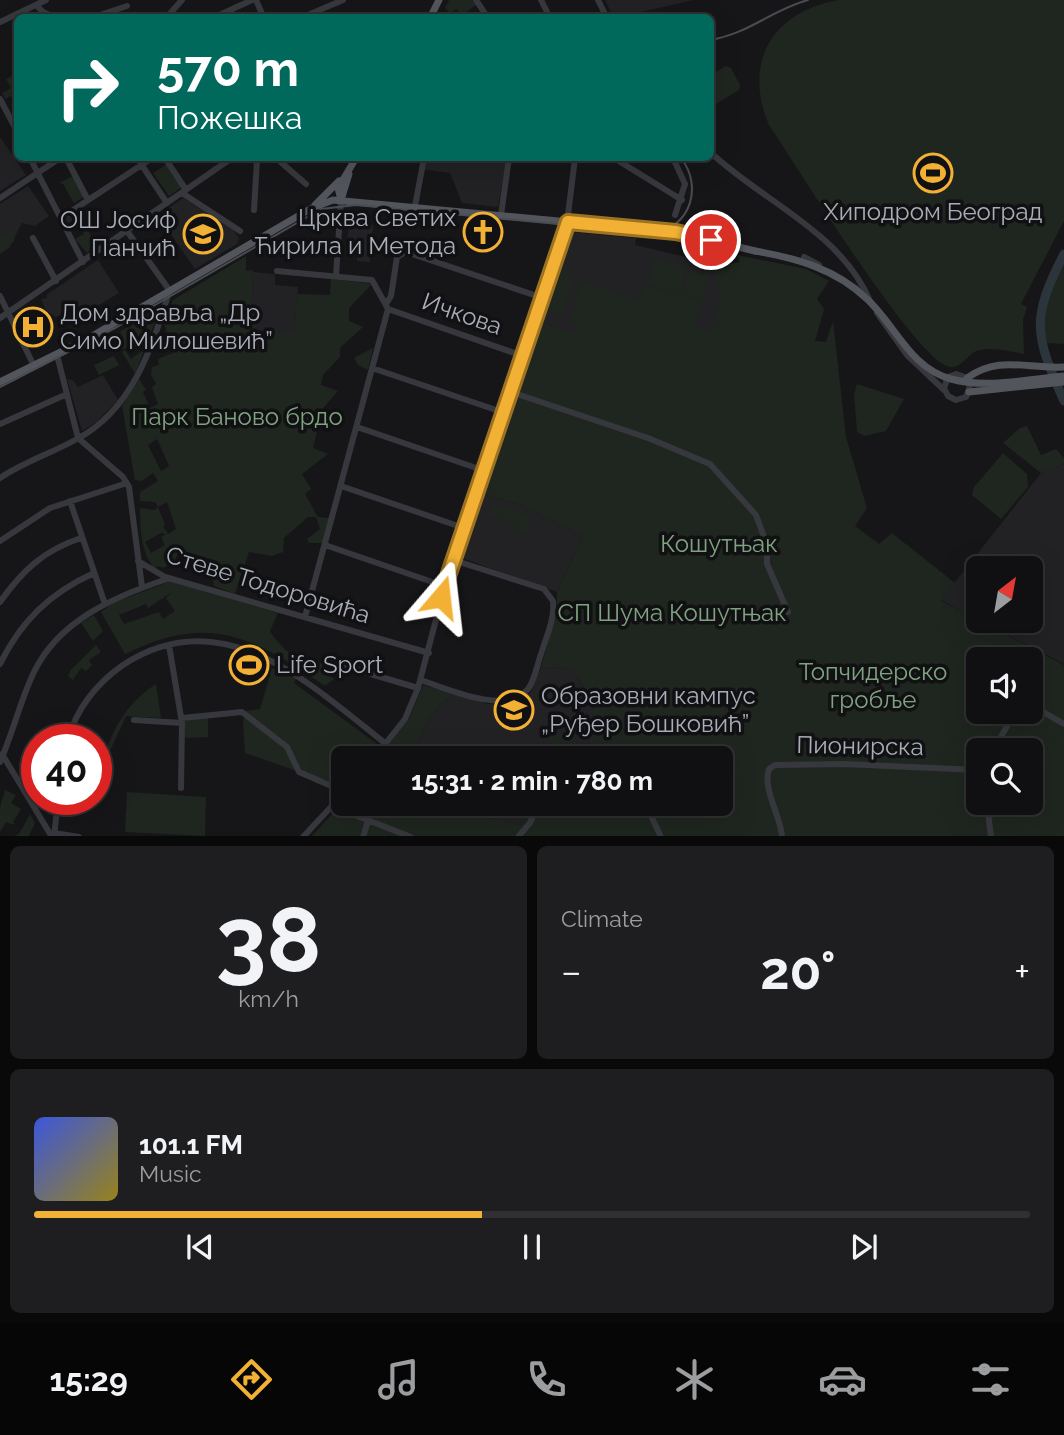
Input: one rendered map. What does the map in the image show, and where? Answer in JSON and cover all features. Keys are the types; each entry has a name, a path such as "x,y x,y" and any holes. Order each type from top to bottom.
{"main road":[{"path":"341,200 354,161"},
{"path":"0,382 57,355 170,292 312,208 342,178 354,161"},
{"path":"341,200 338,191 342,178"},
{"path":"312,208 341,200 682,233 797,258 848,284 875,307 916,359 944,377 976,383 1064,376"},
{"path":"967,378 984,366 1003,363 1032,368 1064,367"},
{"path":"969,393 1064,382"}],"street":[{"path":"17,14 46,0"},
{"path":"170,14 182,0"},
{"path":"222,14 254,0"},
{"path":"310,14 343,0"},
{"path":"36,5 47,14"},
{"path":"103,14 127,6"},
{"path":"0,99 14,125"},
{"path":"714,155 829,244 862,284 891,335 923,372 956,400 969,393 967,378 959,374 937,378 923,372"},
{"path":"32,161 83,262"},
{"path":"0,198 55,161"},
{"path":"68,161 88,200"},
{"path":"139,161 167,203"},
{"path":"61,218 146,161"},
{"path":"167,161 184,192 240,230"},
{"path":"0,318 228,161"},
{"path":"254,210 257,161"},
{"path":"279,161 306,184"},
{"path":"415,206 423,161"},
{"path":"502,215 509,161"},
{"path":"75,724 86,700 107,677 139,655 169,645 206,641 251,649 310,685 386,744 408,715 420,684 444,586 568,222 575,161"},
{"path":"619,161 682,200"},
{"path":"675,161 685,180 682,200 675,215"},
{"path":"335,276 341,200"},
{"path":"0,478 78,438 121,404 147,353 170,292 127,231"},
{"path":"33,238 56,281"},
{"path":"305,617 391,296 397,257 406,253 543,298"},
{"path":"804,257 862,284"},
{"path":"277,271 372,280 387,306"},
{"path":"0,296 34,366"},
{"name":"Ичкова","path":"387,306 523,356"},
{"path":"57,355 78,438 127,484 142,587"},
{"path":"372,368 505,413"},
{"path":"944,390 948,377"},
{"path":"511,392 638,435 710,464 756,515 766,542 767,564 788,612"},
{"path":"0,424 67,394"},
{"path":"357,427 485,471"},
{"path":"0,541 34,516 70,501 127,484"},
{"path":"341,486 464,528"},
{"path":"70,501 105,604"},
{"path":"0,602 28,567 44,554 81,538"},
{"path":"325,545 444,586"},
{"path":"327,661 493,701 517,699 531,682 551,621 553,601 547,592 453,560"},
{"name":"Стеве Тодоровића","path":"138,561 152,572 168,578 429,653"},
{"path":"0,664 20,626 42,604 94,573"},
{"path":"79,836 54,835 1,756 29,683 45,653 77,621 105,604 168,578"},
{"path":"169,645 182,721 181,788"},
{"path":"134,720 182,721 242,712 287,747 299,772 331,787"},
{"path":"1043,712 1064,724"},
{"name":"Пионирска","path":"782,836 781,820 767,777 769,769 775,765 844,764 966,770"},
{"path":"303,836 331,807"},
{"path":"54,835 56,815"},
{"path":"988,815 991,836"},
{"path":"356,816 411,836"},
{"path":"518,836 533,816"},
{"path":"651,816 661,836"},
{"path":"42,820 48,823 56,819"},
{"path":"363,836 368,821"}],"shaded area":[{"path":"605,0 694,0 632,14 612,14"},
{"path":"0,137 26,175 0,191"},
{"path":"424,161 505,161 498,207 462,203 450,173 421,169"},
{"path":"28,186 49,216 35,226 22,223 9,248 0,254 0,204"},
{"name":"ОШ Јосиф Панчић","path":"183,198 233,230 239,238 237,244 195,269 158,216"},
{"path":"349,222 373,225 370,262 357,261 357,254 346,253"},
{"path":"571,232 636,238 635,245 720,265 731,262 793,314 517,391"},
{"path":"98,260 119,293 94,308 75,308 56,317 46,311 41,299 47,298 46,295"},
{"path":"253,272 275,274 275,285 298,287 294,335 260,331 255,327 251,320"},
{"path":"103,375 118,400 96,422 82,431 67,379 73,380 78,387"},
{"path":"1064,464 1064,664 1043,653 1043,647 1031,647 1005,634 1043,634 1043,556 976,556 1041,473"},
{"path":"482,493 523,506 583,536 557,592 459,557"},
{"path":"966,568 966,614 941,600"},
{"name":"Образовни кампус „Руђер Бошковић”","path":"541,667 572,668 594,705 589,746 417,745 431,715 452,693 487,704 515,703 531,692"},
{"path":"485,816 526,816 521,825"}],"green space":[{"path":"449,0 472,0 476,5 464,14 460,14 457,9 450,13 445,8"},
{"name":"Хиподром Београд","path":"839,0 1064,0 1064,221 1021,304 1027,307 1023,320 1024,354 987,349 976,351 954,367 934,357 911,332 856,258 769,125 759,80 769,43 796,15"},
{"path":"726,66 731,68 740,85 739,90 714,105 714,73"},
{"path":"14,75 14,102 11,96 5,99 2,93 11,88 6,79"},
{"path":"167,164 182,187 169,196 153,173"},
{"path":"73,176 85,196 74,203 63,184 59,183"},
{"path":"76,211 97,246 87,253 75,239 84,234 76,219 66,224 63,219"},
{"path":"17,227 14,241 0,254 0,238"},
{"name":"Кошутњак","path":"737,255 806,269 829,281 817,299 824,309 815,341 826,342 833,321 846,437 867,508 855,526 879,544 892,533 955,583 941,601 966,614 966,634 1004,634 1029,647 966,647 966,724 1043,724 1043,654 1064,665 1064,836 312,836 331,815 485,816 521,825 526,816 733,816 733,746 589,746 594,704 572,668 541,667 557,610 557,592 583,536 523,506 482,493 540,322 575,334 577,326 570,321 581,282 639,299 644,285 703,302 695,326 710,332 720,300 719,284 711,270 714,264 720,266 740,262"},
{"name":"Парк Баново брдо","path":"246,256 246,271 253,270 251,320 260,331 294,334 297,294 330,295 331,279 372,284 349,308 349,321 363,327 340,348 340,357 323,375 321,385 338,391 319,413 326,425 317,431 313,448 328,454 302,474 311,489 305,494 318,517 329,518 323,543 309,543 307,539 320,529 316,517 308,517 284,538 283,552 272,556 249,552 235,594 214,586 211,559 179,550 176,558 164,568 157,566 155,569 142,541 140,508 155,510 158,507 155,502 140,501 140,492 158,481 153,473 142,481 135,480 122,406 139,379 146,390 143,392 150,408 158,404 152,387 156,384 151,375 152,367 159,365 158,359 173,353 164,323 173,300","holes":["157,439 169,466 161,471 148,445","167,502 176,529 168,534 158,507","161,533 166,534 161,537 165,545 151,553 145,542"]},
{"path":"655,257 686,268 679,293 647,284"},
{"path":"1064,259 1064,344 1046,343 1040,316"},
{"path":"560,268 571,272 569,278 573,280 562,315 547,311"},
{"path":"689,270 709,277 701,300 681,293"},
{"path":"161,306 135,374 122,352 125,350 131,359 143,350 137,341 122,350 114,334 117,332 120,335 121,331"},
{"path":"373,348 368,370 358,365 354,358"},
{"path":"114,356 119,365 99,375 94,365"},
{"path":"857,384 904,399 886,431 865,436 857,432 854,394"},
{"path":"1027,426 1041,455 1056,449 1064,458 1064,464 1041,473 1003,443 1020,428"},
{"path":"1003,453 1027,474 1028,487 1001,519 972,495 974,487"},
{"path":"492,504 532,517 526,534 514,530 515,524 488,515"},
{"path":"171,581 278,613 270,631 279,643 306,671 325,661 323,668 334,679 325,686 275,654 252,643 207,633 182,634 155,641 125,654 101,612 113,603","holes":["172,592 166,598 175,611 163,619 159,612 124,624 119,615 146,604 148,608"]},
{"path":"94,615 103,631 93,641 81,623"},
{"path":"96,645 101,652 89,660 92,665 86,671 81,668 73,680 68,676 70,671"},
{"path":"272,668 279,672 281,668 296,679 294,683 380,746 331,746 331,783 245,753 243,719 250,716 246,711 260,709"},
{"path":"156,684 161,718 126,716 112,747 112,737 121,719 142,694"},
{"path":"423,685 452,693 431,715 417,745 386,746 409,719"},
{"path":"208,716 208,737 185,738 184,719"},
{"path":"571,729 575,739 552,746 548,738"},
{"path":"575,740 577,746 561,746"},
{"path":"5,790 16,795 11,803 21,809 13,822 15,825 6,822 0,832 0,808"},
{"path":"127,792 206,797 205,836 125,832"},
{"path":"31,815 35,823 29,836 14,836 19,834"}],"waterway":[{"path":"1064,254 1046,296 1040,328 1047,359 1064,401"}],"tram line":[{"path":"714,39 737,32 808,0"},
{"path":"0,387 117,327 321,209 356,205 653,233 677,223 690,204 691,181 683,161"}],"place":[{"name":"Хиподром Београд","path":"933,173"},
{"name":"Црква Светих Ћирила и Метода","path":"483,232"},
{"name":"ОШ Јосиф Панчић","path":"203,234"},
{"name":"Дом здравља „Др Симо Милошевић”","path":"33,327"},
{"name":"Life Sport","path":"249,665"},
{"name":"Образовни кампус „Руђер Бошковић”","path":"514,710"}],"route":[{"path":"441,597 568,222 676,232 711,240"}],"park label":[{"name":"СП Шума Кошутњак","path":"672,613"},
{"name":"Топчидерско гробље","path":"873,686"}]}
